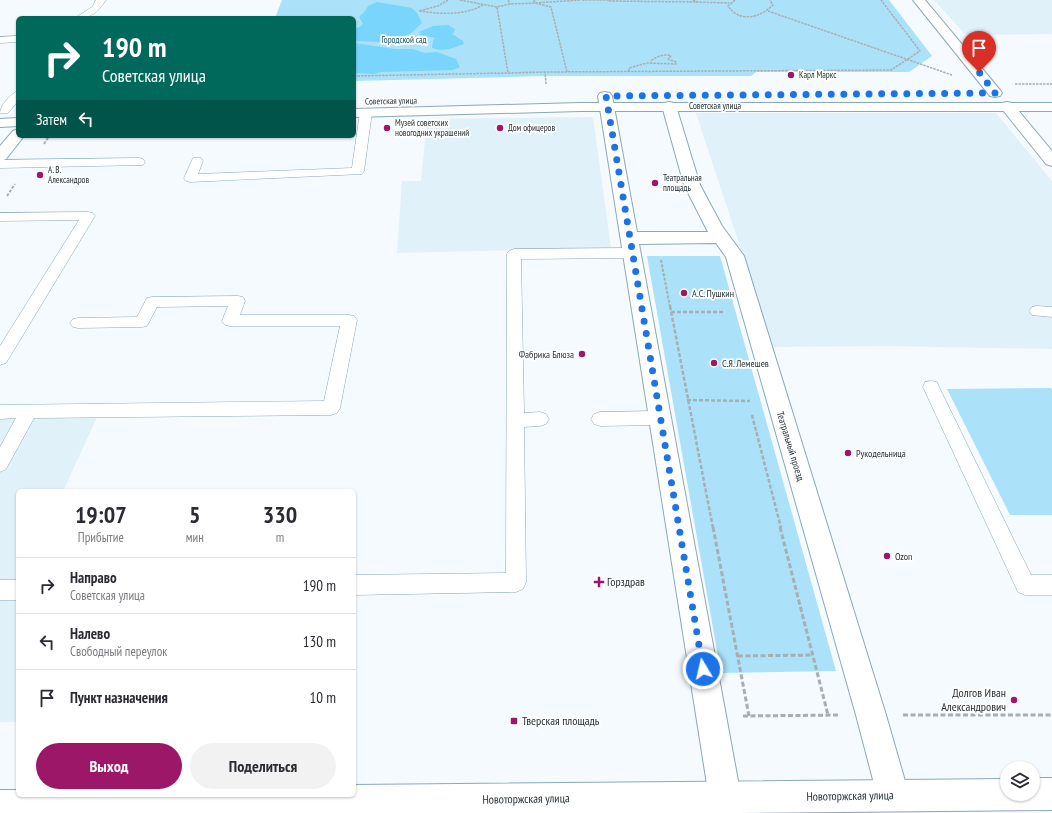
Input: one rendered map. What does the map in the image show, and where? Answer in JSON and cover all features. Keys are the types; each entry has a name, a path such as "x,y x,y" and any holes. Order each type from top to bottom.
{"main road":[{"path":"919,0 988,90"},
{"name":"Советская улица","path":"988,90 1052,107"},
{"name":"Советская улица","path":"360,113 606,102 935,93"},
{"path":"1012,97 1047,149 1052,161"},
{"name":"Советская улица","path":"356,101 606,102 669,106 1012,97"},
{"path":"606,102 724,797"},
{"name":"Театральный проезд","path":"669,106 692,185 714,228 735,256 871,715 893,796"},
{"path":"6,114 16,121"},
{"path":"0,156 16,136"},
{"path":"631,246 722,237"},
{"name":"Новоторжская улица","path":"0,806 68,810 145,799 1052,794"}],"lane":[{"path":"83,16 95,9 102,0"},
{"path":"0,40 16,39"},
{"path":"6,114 16,97"},
{"path":"197,161 190,178 358,171 360,113"},
{"path":"0,164 140,162"},
{"path":"0,217 88,216 0,359"},
{"path":"356,585 516,582 514,254 631,246"},
{"path":"0,412 331,408 349,320 230,321 238,301 152,302 142,322 78,323"},
{"path":"1037,312 1052,312"},
{"path":"931,387 1025,585 1052,585"},
{"path":"600,418 659,409"},
{"path":"0,464 29,411"},
{"path":"515,420 540,419"},
{"path":"0,590 16,590"}],"path":[{"path":"448,0 430,9 419,11 439,14 463,12 474,10 483,5"},
{"path":"460,0 497,7 510,4 582,0 729,3 735,0"},
{"path":"508,0 510,4"},
{"path":"693,0 697,2"},
{"path":"729,3 728,6 732,14 743,17 753,17 768,11 773,5 770,0"},
{"path":"356,76 629,71 891,70 920,51 881,0"},
{"path":"535,3 551,7 567,72"},
{"path":"497,7 508,73"},
{"path":"768,11 956,76"},
{"path":"629,71 629,68 635,64 650,61 664,54 671,56 668,59 676,62 676,64 650,61"},
{"path":"545,72 546,84"},
{"path":"988,90 1052,84"},
{"path":"661,260 749,716"},
{"path":"724,304 728,319"},
{"path":"671,312 726,312"},
{"path":"746,393 828,715"},
{"path":"659,409 688,400 777,401"},
{"path":"738,656 813,655"}],"shaded area":[{"path":"934,0 1052,0 1052,34 966,35"},
{"path":"377,2 412,8 417,13 422,23 410,34 382,42 356,41 356,28 358,28 363,24 359,17 368,6"},
{"path":"448,25 455,29 452,34 463,41 464,44 440,50 432,48 435,38 421,35 419,32 433,26"},
{"path":"356,43 395,49 413,49 424,53 437,52 456,59 460,67 453,70 382,72 373,74 356,73"},
{"path":"696,113 996,113 1052,181 1052,349 887,346 773,347"},
{"path":"593,117 611,248 397,253 402,181 421,181 427,119"},
{"path":"100,411 64,489 16,489 16,722 0,722 0,412"}],"green space":[{"name":"Городской сад","path":"282,0 889,0 932,56 909,72 756,72 751,76 546,76 356,81 356,16 276,16"},
{"path":"647,256 720,256 836,671 721,673"},
{"path":"1051,388 1052,515 1010,515 947,389"}],"place":[{"name":"Карл Маркс","path":"791,75"},
{"name":"Музей советских новогодних украшений","path":"387,128"},
{"name":"Дом офицеров","path":"500,128"},
{"name":"А. В. Александров","path":"40,175"},
{"name":"Театральная площадь","path":"655,183"},
{"name":"А.С. Пушкин","path":"684,293"},
{"name":"Фабрика Блюза","path":"582,354"},
{"name":"С.Я. Лемешев","path":"714,363"},
{"name":"Рукодельница","path":"848,453"},
{"name":"Ozon","path":"887,556"},
{"name":"Горздрав","path":"599,582"},
{"name":"Долгов Иван Александрович","path":"1014,700"},
{"name":"Тверская площадь","path":"514,721"}],"route":[{"path":"703,669 606,96 995,93 979,72"}]}
